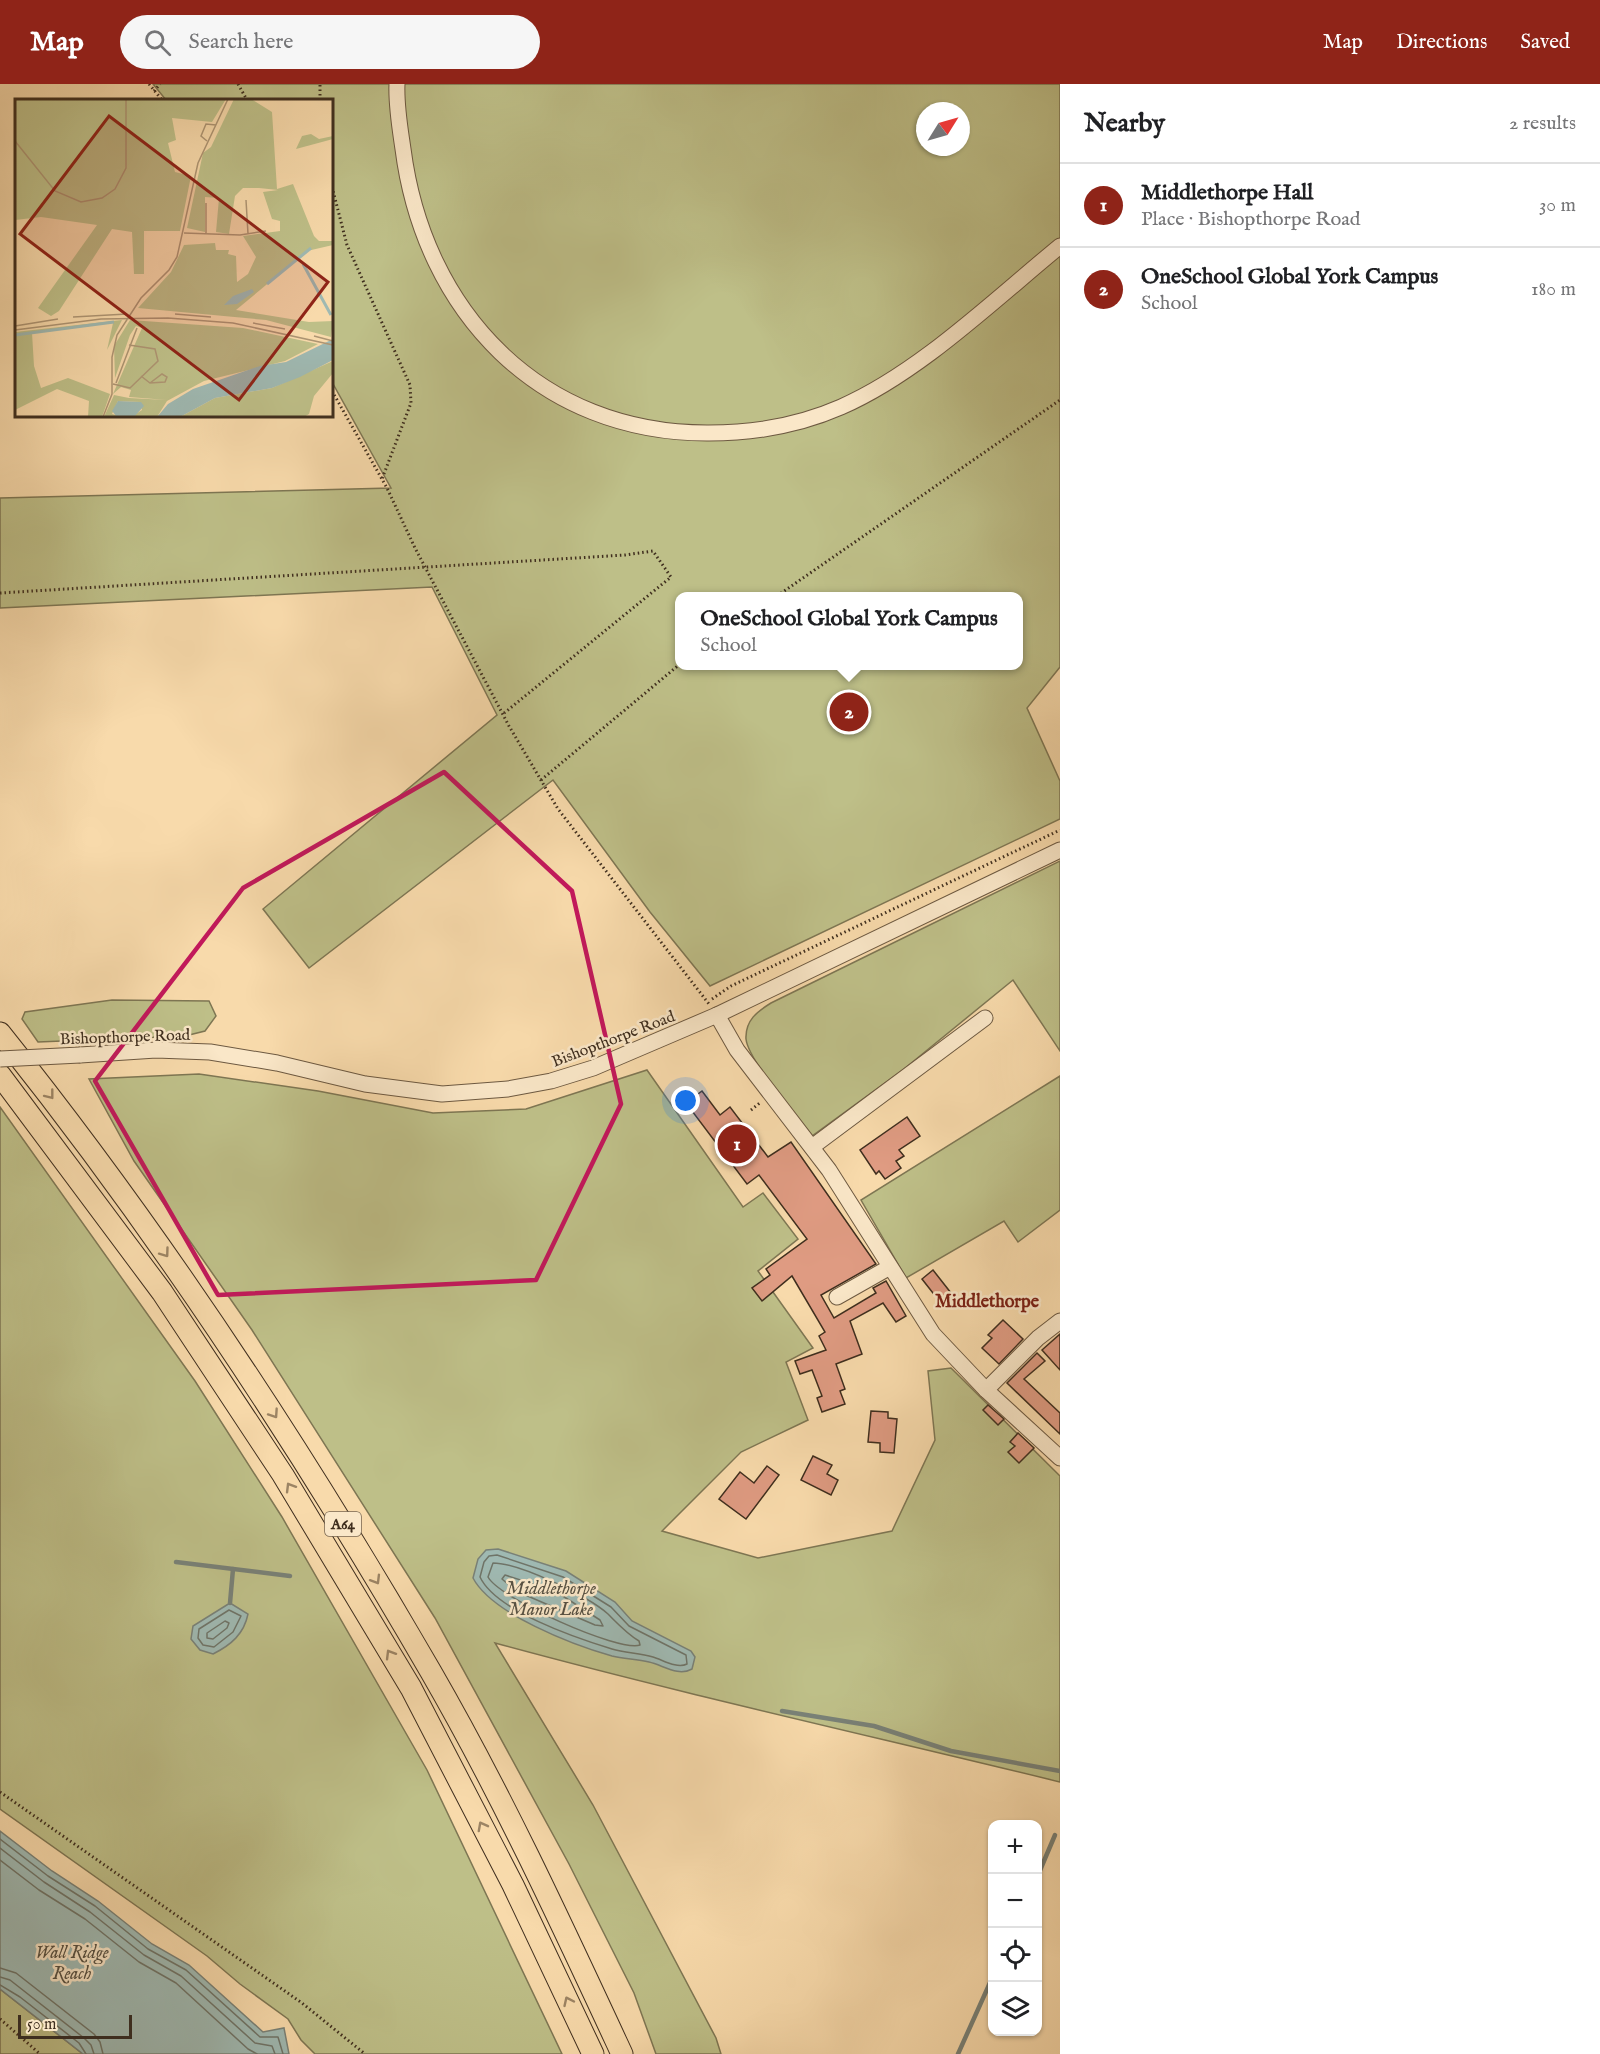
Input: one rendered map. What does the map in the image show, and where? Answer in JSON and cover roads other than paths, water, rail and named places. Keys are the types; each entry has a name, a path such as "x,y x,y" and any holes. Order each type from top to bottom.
{"highway":[{"name":"A64","path":"0,1033 51,1096 182,1275 303,1458 443,1695 537,1874 622,2054"},
{"name":"A64","path":"0,1075 162,1292 289,1485 411,1688 513,1885 593,2054"}],"street":[{"path":"397,84 407,183 427,242 450,290 476,328 515,367 565,400 613,421 669,433 735,433 790,424 841,407 921,359 1060,246"},
{"name":"Bishopthorpe Road","path":"0,1059 156,1050 210,1052 277,1063 365,1084 442,1094 508,1089 551,1081 593,1068 713,1008 1060,850"},
{"path":"713,1008 737,1050 812,1148 938,1340 986,1390 1060,1458"},
{"path":"812,1148 985,1018"},
{"path":"837,1297 890,1267"},
{"path":"986,1390 1038,1338 1060,1321"}],"water":[{"name":"Middlethorpe Manor Lake","path":"498,1549 566,1571 615,1602 632,1621 691,1651 695,1657 692,1669 681,1672 649,1662 612,1656 556,1636 515,1616 497,1604 473,1578 478,1559 486,1550"},
{"path":"230,1603 248,1614 240,1633 231,1643 213,1654 200,1650 191,1639 193,1626"},
{"name":"Wall Ridge Reach","path":"0,1831 52,1871 98,1901 152,1944 189,1965 263,2032 284,2028 289,2054 83,2054 0,1989"}],"waterway":[{"path":"176,1562 290,1576"},
{"path":"230,1603 233,1569"},
{"path":"782,1711 874,1726 951,1751 1060,1771"},
{"path":"1038,1874 1055,1835"},
{"path":"958,2054 990,1982"}],"place":[{"name":"OneSchool Global York Campus","path":"849,712"},
{"name":"Middlethorpe Hall","path":"737,1144"}],"district":[{"name":"Middlethorpe","path":"987,1301"}]}
